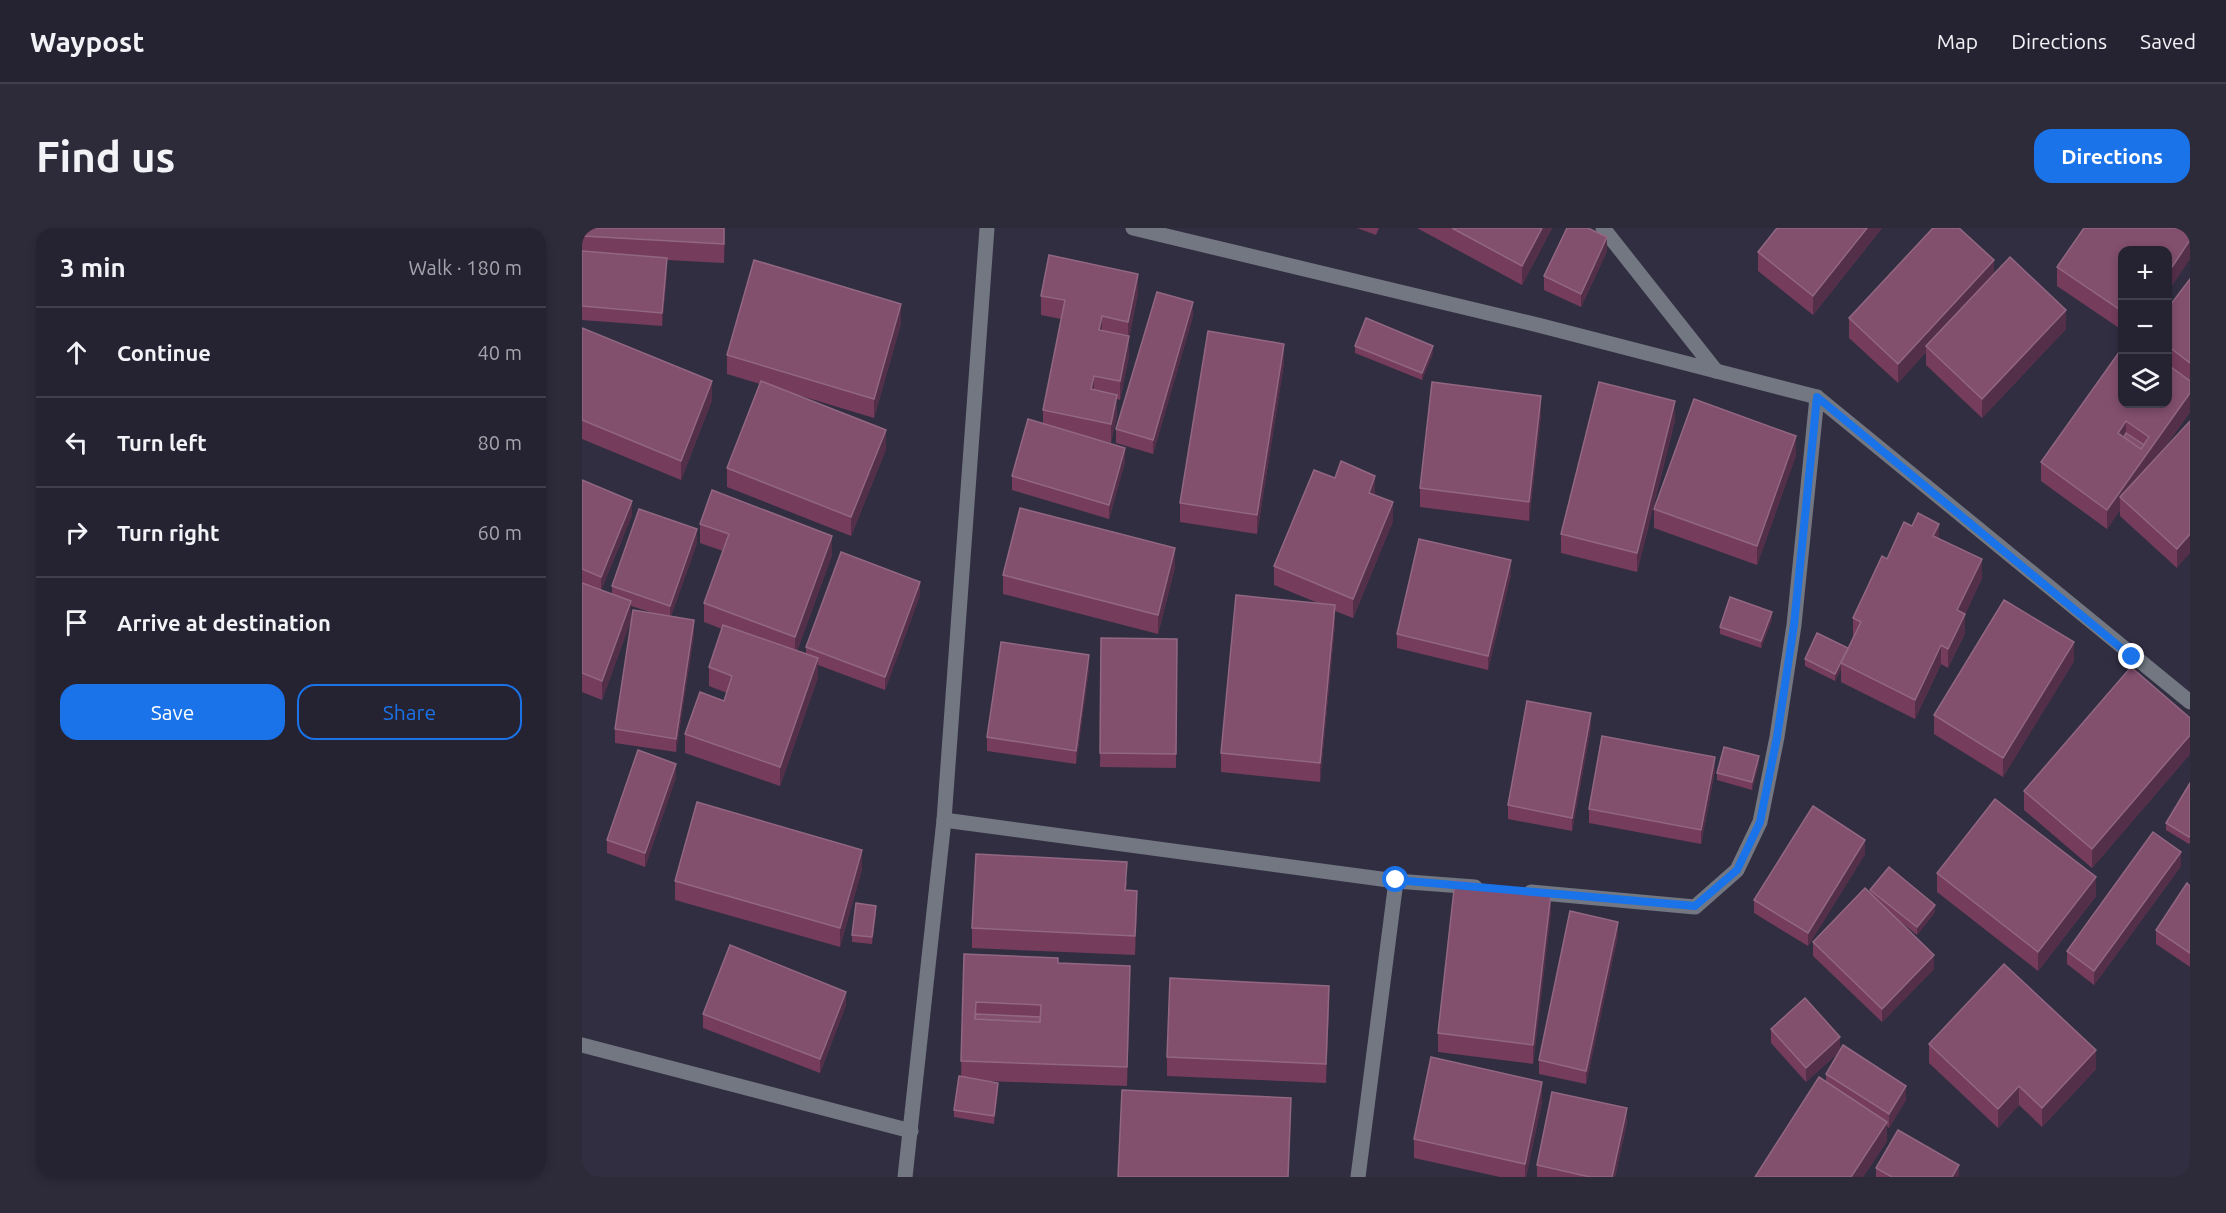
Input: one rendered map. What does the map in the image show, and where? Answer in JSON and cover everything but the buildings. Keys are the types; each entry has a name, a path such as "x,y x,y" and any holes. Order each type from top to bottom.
{"street":[{"path":"905,1177 944,820 987,228"},
{"path":"1133,228 1538,325 1817,397 2190,702"},
{"path":"1603,228 1716,371"},
{"path":"1512,890 1695,906 1737,870 1760,822 1777,737 1794,625 1817,397"},
{"path":"944,820 1396,880 1490,888"},
{"path":"1358,1177 1396,880"},
{"path":"582,1045 911,1131"}],"route":[{"path":"1396,880 1695,906 1737,870 1760,822 1777,737 1794,625 1817,397 2132,657"}]}
